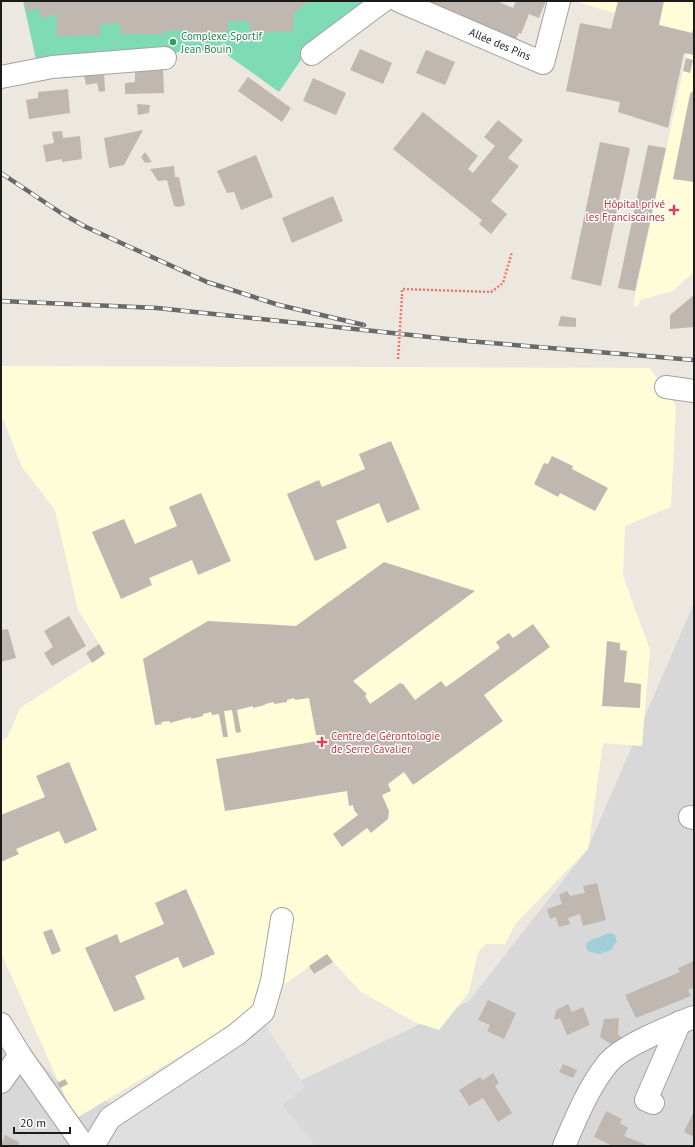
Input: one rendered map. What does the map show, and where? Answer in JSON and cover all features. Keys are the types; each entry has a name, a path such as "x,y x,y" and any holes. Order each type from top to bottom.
{"street":[{"path":"312,54 383,1"},
{"name":"Allée des Pins","path":"399,1 543,62 559,1"},
{"path":"1,77 52,67 165,58"},
{"path":"666,388 694,390"},
{"path":"94,1146 110,1118 237,1034 262,1012 272,981 282,919"},
{"path":"653,1103 646,1100 687,1020"},
{"path":"564,1146 595,1082 609,1061 638,1042 687,1020"},
{"path":"1,1024 20,1055 84,1146"},
{"path":"1,1082 20,1055"}],"path":[{"path":"398,359 402,289 491,292 503,283 512,252"}],"shaded area":[{"name":"Hôpital privé les Franciscaines","path":"581,1 694,1 694,272 673,291 640,300 638,307 633,305 691,33 580,3"},
{"name":"Centre de Gérontologie de Serre Cavalier","path":"1,366 650,368 676,406 671,507 625,526 623,576 650,650 642,746 603,743 588,849 516,923 505,944 486,944 478,952 469,992 439,1030 417,1023 361,992 327,954 210,1038 75,1119 1,953 1,741 7,738 20,708 105,653 78,610 55,510 22,467 1,414"},
{"path":"694,603 694,1146 1,1146 1,1020 65,1089 198,1129 469,1001 587,850"},
{"path":"262,1019 305,1087 283,1105 315,1146 107,1146 94,1129"}],"green space":[{"name":"Complexe Sportif Jean Bouin","path":"23,1 364,1 318,35 279,92 219,49 37,64"}],"water":[{"path":"609,933 614,934 617,941 611,950 599,954 588,951 586,947 587,942"}],"building":[{"path":"24,1 308,1 293,14 293,31 250,32 249,21 228,21 228,32 185,33 185,30 164,31 164,34 121,34 120,23 100,24 100,35 57,36 56,14 41,18 38,8 27,11"},
{"path":"426,1 497,1 513,8 516,1 546,1 539,18 529,14 521,34 519,33 516,39"},
{"path":"618,1 664,1 659,25 692,33 694,25 694,55 684,53 668,128 618,112 620,102 566,91 580,23 611,29"},
{"path":"360,49 392,63 383,84 350,70"},
{"path":"426,50 455,62 445,85 416,73"},
{"path":"686,58 693,60 690,73 683,71"},
{"path":"135,68 163,68 164,93 125,94 125,83 135,82"},
{"path":"104,70 105,91 99,92 97,83 86,85 83,71"},
{"path":"248,77 291,108 282,122 238,91"},
{"path":"313,78 346,93 336,115 303,101"},
{"path":"68,89 70,113 29,119 26,100 38,98 38,92"},
{"path":"694,90 694,182 673,179 690,94"},
{"path":"137,104 150,105 149,113 138,115"},
{"path":"423,112 478,156 468,169 473,173 495,146 484,137 498,120 523,140 508,158 519,166 491,201 507,214 491,234 479,224 482,220 393,149"},
{"path":"143,130 124,165 109,168 104,138"},
{"path":"62,131 63,138 80,136 82,159 62,162 62,159 46,162 43,145 54,143 52,132"},
{"path":"600,142 630,148 601,286 571,279"},
{"path":"648,145 666,148 635,291 618,288"},
{"path":"145,152 152,162 145,163 141,157"},
{"path":"256,155 273,197 241,210 234,192 227,193 217,171"},
{"path":"174,166 175,177 179,177 185,205 179,207 174,206 167,180 158,181 150,169"},
{"path":"333,196 343,221 292,243 282,218"},
{"path":"694,295 694,327 670,329 670,315"},
{"path":"561,316 576,318 576,327 558,326"},
{"path":"391,441 420,509 387,523 379,503 336,521 347,548 315,561 287,494 319,480 322,487 365,469 359,454"},
{"path":"552,456 573,466 572,469 608,488 595,511 560,493 558,497 534,484 544,463 548,464"},
{"path":"201,493 231,561 198,575 192,560 149,578 152,585 121,599 92,532 124,519 135,544 177,526 169,507"},
{"path":"384,562 475,591 353,681 367,694 365,696 370,704 400,683 403,684 415,700 441,681 446,687 500,648 496,642 509,633 513,638 533,624 550,647 484,695 503,721 413,785 404,772 388,784 391,791 382,795 389,811 388,819 371,833 367,828 342,847 333,834 358,815 354,810 353,805 349,806 347,791 225,811 216,759 323,740 322,735 316,735 309,698 295,700 294,698 287,700 287,702 274,704 274,702 253,708 253,706 237,710 241,732 236,733 232,710 224,711 228,737 223,737 219,714 212,715 211,712 191,719 191,717 170,723 170,721 161,722 162,724 155,725 143,659 208,621 296,626"},
{"path":"69,616 86,646 52,666 44,653 53,647 44,631"},
{"path":"8,629 16,658 1,662 1,630"},
{"path":"607,641 620,643 620,650 627,651 624,682 641,684 640,708 602,706"},
{"path":"99,644 105,654 92,663 86,653"},
{"path":"69,762 97,830 65,844 59,831 16,849 19,854 1,862 1,815 45,797 36,776"},
{"path":"597,883 606,920 583,926 580,914 568,918 570,924 559,927 556,917 550,919 547,909 562,904 559,895 567,891 570,896 585,893 583,886"},
{"path":"186,889 215,954 183,968 178,957 135,976 145,999 114,1012 85,948 117,934 120,943 164,924 155,903"},
{"path":"52,929 61,951 52,955 43,932"},
{"path":"327,954 333,962 314,974 309,966"},
{"path":"694,961 694,988 688,990 691,996 636,1018 625,995 680,972 678,968"},
{"path":"488,1000 516,1013 504,1039 487,1031 490,1025 478,1020"},
{"path":"568,1004 572,1012 583,1007 590,1025 567,1035 560,1018 554,1020 556,1010"},
{"path":"619,1018 618,1035 623,1038 612,1045 600,1037 604,1019"},
{"path":"563,1064 577,1070 573,1078 559,1072"},
{"path":"493,1073 499,1083 495,1086 512,1113 498,1122 483,1098 469,1106 459,1090 480,1077 483,1080"},
{"path":"65,1079 68,1084 60,1088 57,1083"},
{"path":"606,1111 622,1119 620,1123 628,1128 624,1136 649,1146 613,1146 594,1137"},
{"path":"694,1111 694,1137 684,1132"},
{"path":"5,1135 19,1142 18,1146 1,1146"}],"railway":[{"path":"1,173 61,213 86,227 207,282 279,305 364,325"},
{"path":"1,301 157,308 467,341 694,360"}],"place":[{"name":"Complexe Sportif Jean Bouin","path":"173,42"},
{"name":"Hôpital privé les Franciscaines","path":"674,210"},
{"name":"Centre de Gérontologie de Serre Cavalier","path":"322,742"}]}
